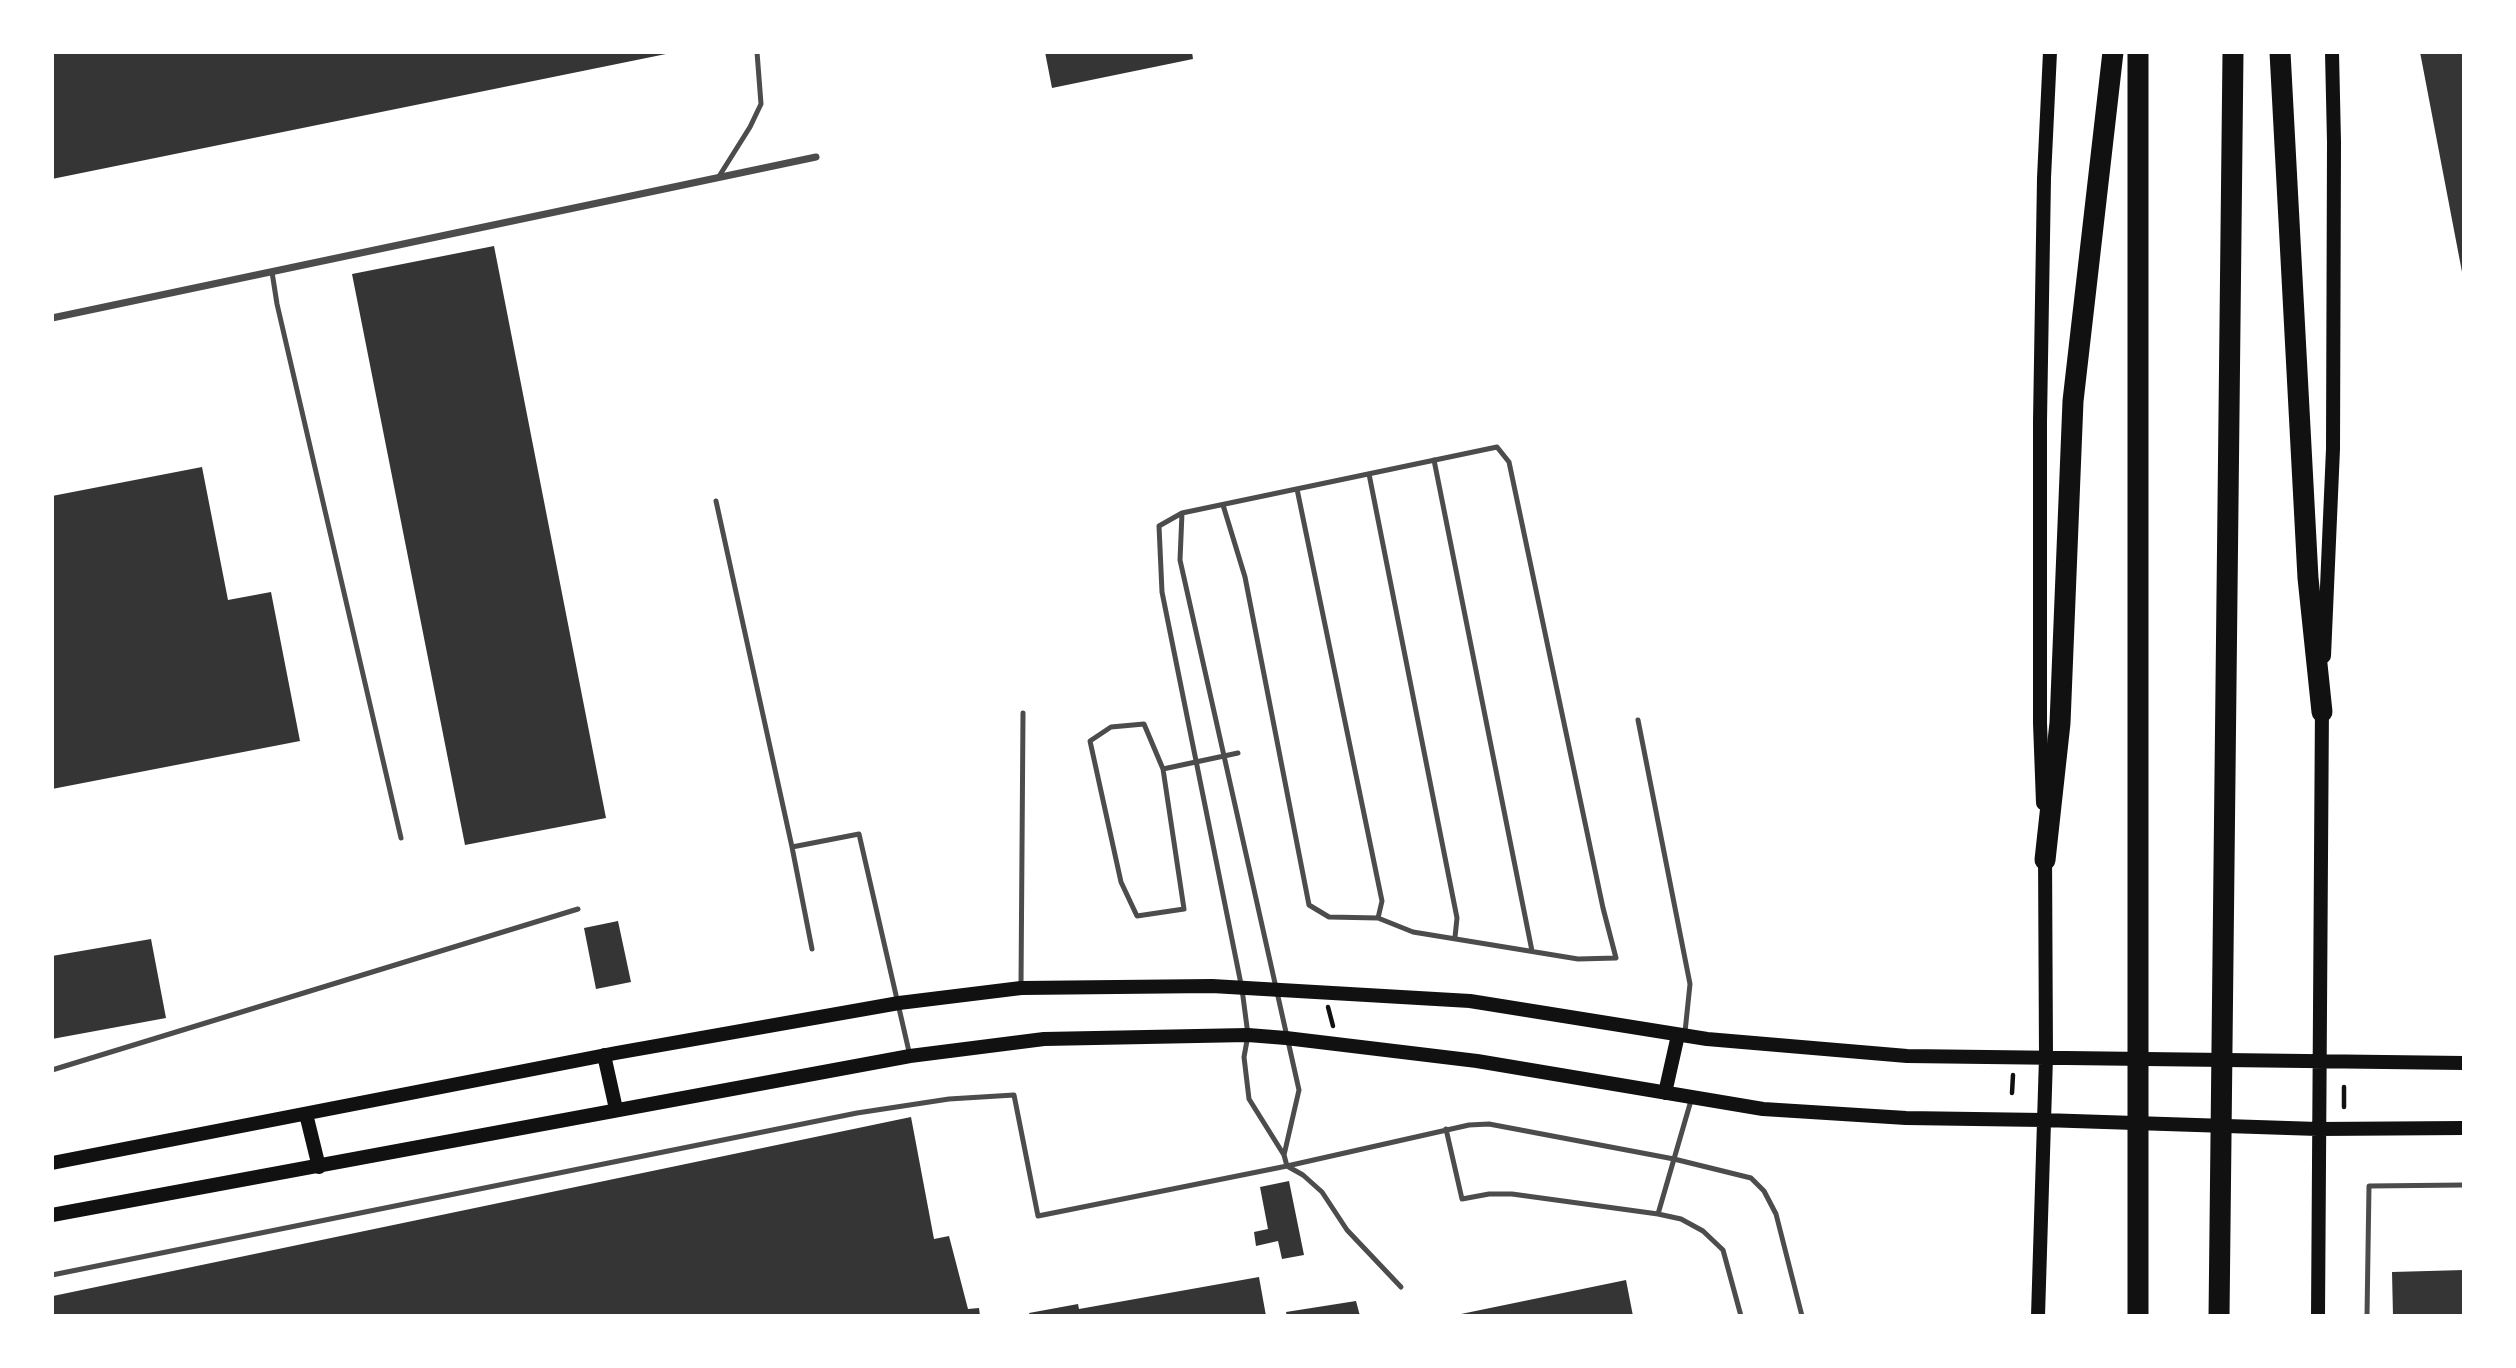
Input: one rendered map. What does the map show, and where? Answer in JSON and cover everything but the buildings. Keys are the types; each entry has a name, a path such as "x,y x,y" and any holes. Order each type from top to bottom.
{"highway":[{"path":"2045,860 2060,723 2073,401 2113,52"},
{"path":"2138,52 2138,1315"},
{"path":"2219,1315 2233,52"},
{"path":"2280,52 2308,578 2322,712"},
{"path":"2130,1315 2139,1291"}],"main road":[{"path":"2038,1315 2046,1057 2045,860 2040,723 2040,421 2044,178 2050,52"},
{"path":"2318,1315 2322,712 2333,449 2332,52"},
{"path":"52,1163 604,1055 899,1003 1021,988 1212,986 1470,1001 1681,1035 1907,1056 2463,1062"},
{"path":"52,1215 910,1056 1044,1039 1248,1035 1286,1038 1477,1061 1763,1109 1789,1111 1906,1118 2318,1129 2463,1128"},
{"path":"1665,1093 1681,1035"},
{"path":"604,1055 616,1109"},
{"path":"306,1114 319,1167"}],"street":[{"path":"52,318 816,157"}],"lane":[{"path":"718,178 761,104 757,52"},
{"path":"272,271 277,304 401,838"},
{"path":"1223,505 1245,577 1309,905 1329,917 1378,918 1413,932 1578,959 1616,958 1603,908 1509,462 1497,447 1182,513 1159,526 1162,593 1242,989 1248,1035 1244,1057 1249,1099 1284,1155 1287,1166 1303,1175 1322,1192 1347,1230 1401,1287"},
{"path":"1434,460 1532,951"},
{"path":"1369,474 1457,918 1455,937"},
{"path":"1297,489 1382,901 1378,918"},
{"path":"716,501 812,949"},
{"path":"1182,513 1180,561 1299,1090 1284,1155"},
{"path":"1021,988 1023,713"},
{"path":"1637,720 1690,984 1681,1035"},
{"path":"1144,724 1163,769 1184,909 1137,916 1121,882 1090,741 1111,727 1144,724"},
{"path":"1163,769 1238,753"},
{"path":"792,847 859,834 910,1056"},
{"path":"52,1070 578,909"},
{"path":"52,1275 857,1113 949,1099 1014,1095 1038,1216 1287,1166 1446,1129 1489,1124 1674,1159 1751,1178 1764,1191 1776,1214 1802,1315"},
{"path":"1658,1214 1692,1097"},
{"path":"1446,1129 1462,1199 1489,1194 1512,1194 1658,1214 1681,1219 1703,1231 1723,1250 1741,1315"},
{"path":"2367,1315 2369,1186 2463,1185"}],"path":[{"path":"1328,1006 1333,1028"},
{"path":"2012,1093 2013,1075"},
{"path":"2344,1087 2344,1107"}]}
